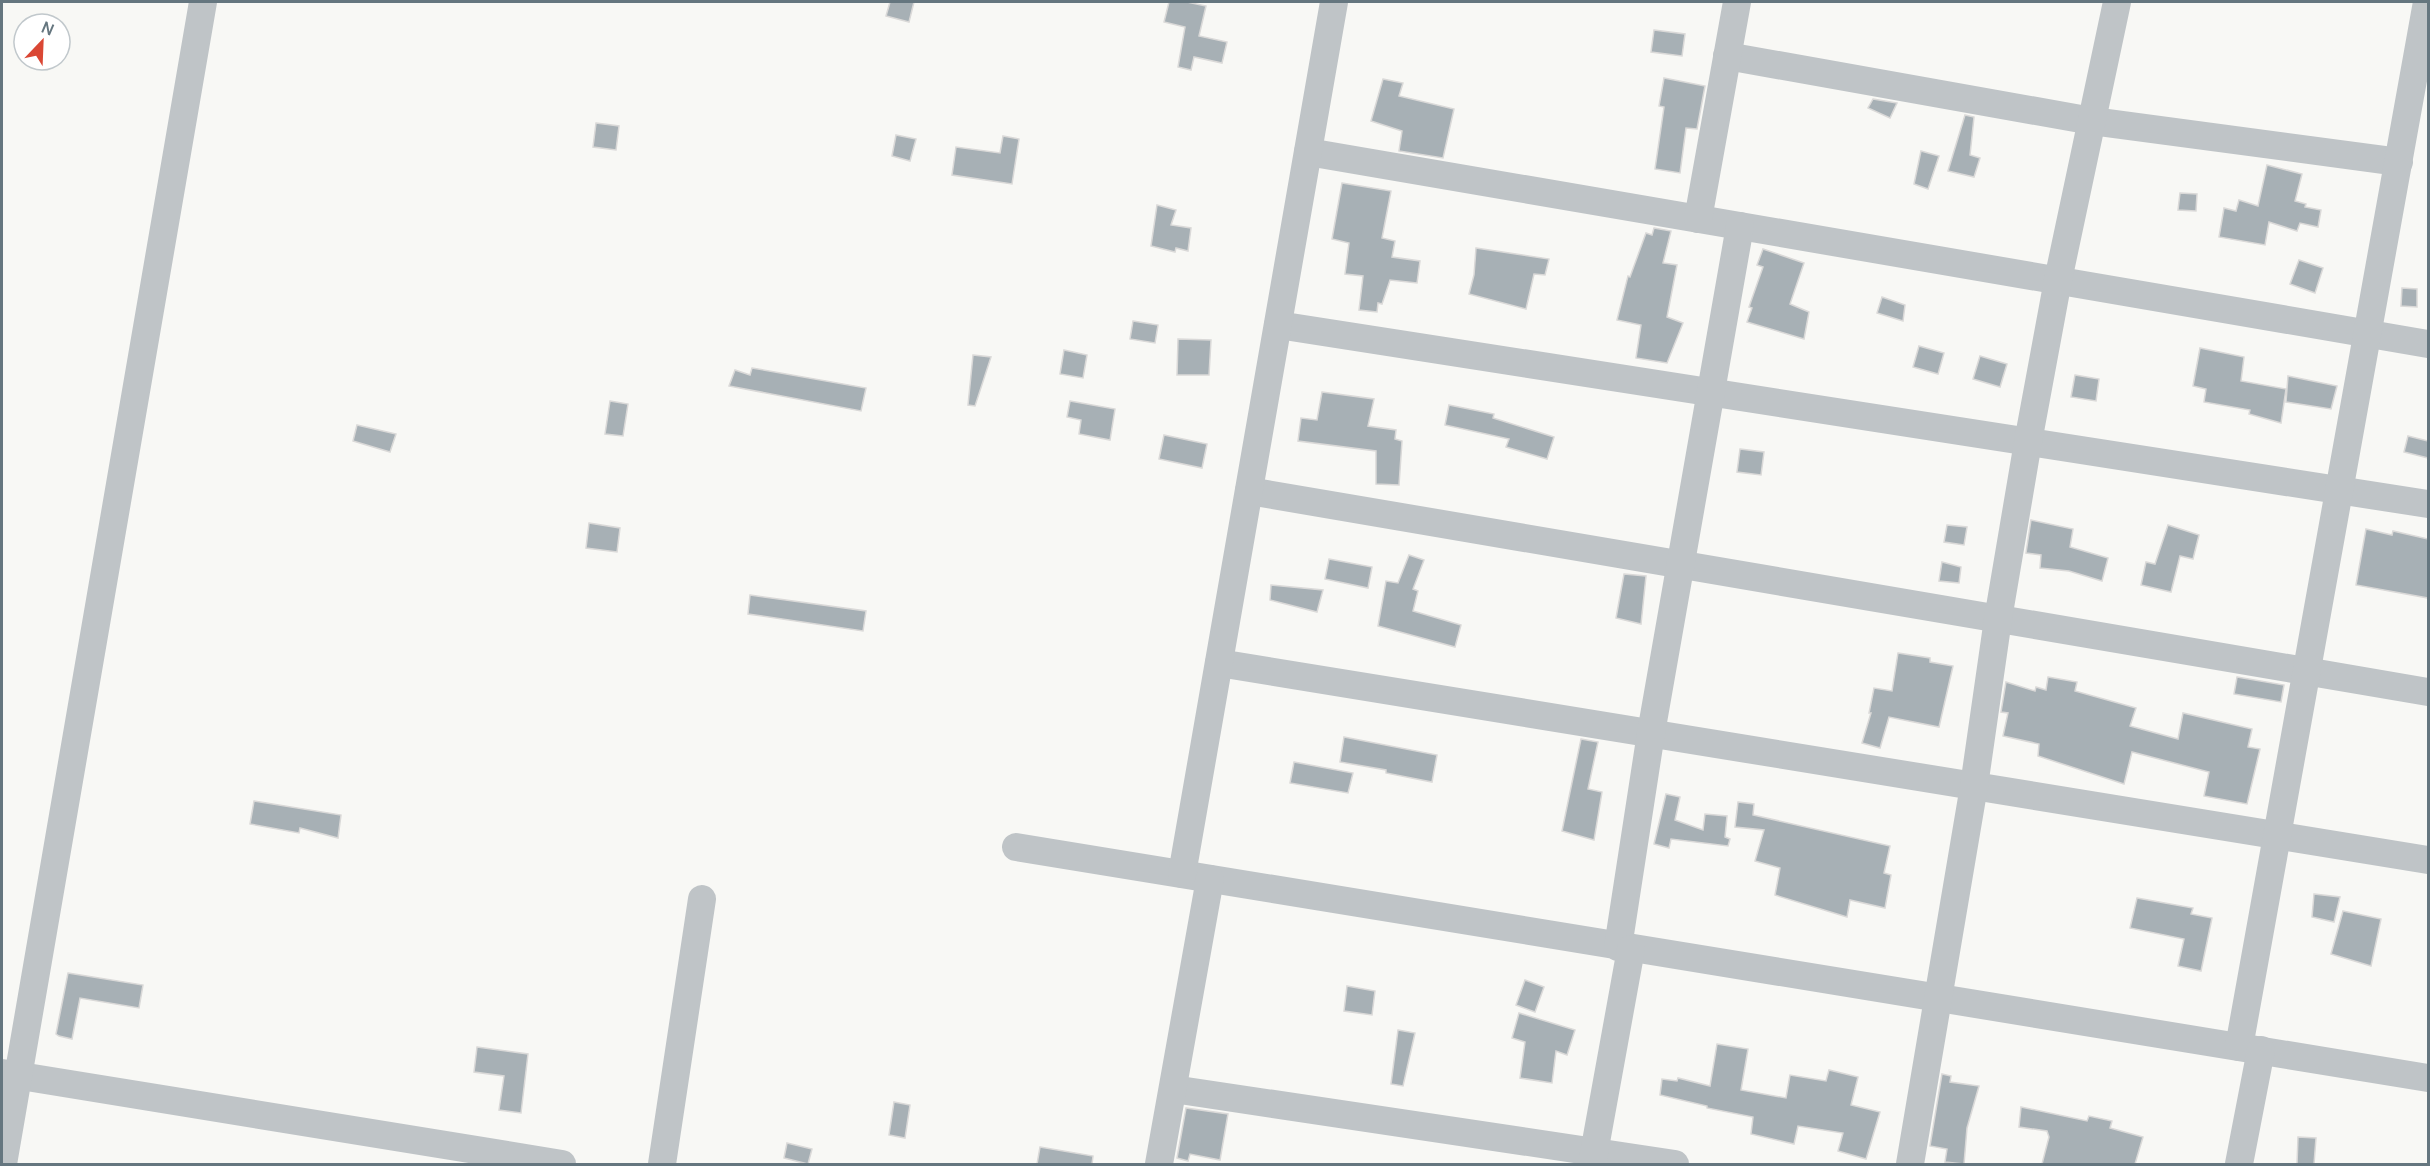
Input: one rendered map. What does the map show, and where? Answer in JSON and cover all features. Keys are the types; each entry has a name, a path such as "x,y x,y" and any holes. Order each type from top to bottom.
{"street":[{"path":"3,1164 10,1074 203,2"},
{"path":"1182,874 1334,2"},
{"path":"1698,219 1737,2"},
{"path":"1910,1164 1974,786 1998,619 2028,442 2058,280 2117,2"},
{"path":"2239,1164 2250,1048 2277,835 2398,162 2418,110 2427,2"},
{"path":"1727,56 2092,121 2398,162"},
{"path":"1308,152 2428,344"},
{"path":"1593,1158 1624,948 1651,733 1740,226"},
{"path":"1278,325 2428,504"},
{"path":"1249,491 2428,692"},
{"path":"1219,663 2428,860"},
{"path":"1016,848 2428,1078"},
{"path":"1160,1164 1210,879"},
{"path":"662,1164 702,899"},
{"path":"10,1074 562,1164"},
{"path":"1173,1089 1593,1158 1675,1164"}],"building":[{"path":"890,2 914,2 909,22 886,16"},
{"path":"1169,2 1187,2 1206,6 1199,36 1227,42 1222,63 1194,57 1191,70 1178,67 1185,27 1164,22"},
{"path":"1654,30 1685,34 1682,56 1651,52"},
{"path":"1664,78 1705,86 1697,129 1686,128 1680,173 1655,169 1664,107 1659,106"},
{"path":"1383,79 1403,83 1399,96 1454,109 1443,158 1399,151 1402,131 1371,121"},
{"path":"1873,99 1897,103 1890,118 1868,108"},
{"path":"1965,115 1974,117 1970,155 1980,158 1974,177 1948,171"},
{"path":"596,123 619,126 616,150 593,147"},
{"path":"896,135 916,139 910,161 892,156"},
{"path":"1003,136 1019,139 1012,184 952,175 956,147 1000,153"},
{"path":"1921,151 1939,156 1928,189 1914,184"},
{"path":"2267,165 2302,174 2295,201 2306,204 2305,207 2321,210 2318,227 2300,223 2297,231 2269,222 2265,245 2219,237 2224,208 2236,211 2239,200 2258,206"},
{"path":"1342,183 1391,191 1382,238 1395,241 1392,257 1420,261 1417,283 1390,280 1382,304 1378,303 1377,312 1359,310 1363,276 1345,274 1349,243 1332,239"},
{"path":"2180,193 2197,194 2196,211 2178,210"},
{"path":"1157,205 1176,210 1171,225 1191,228 1188,251 1176,248 1175,252 1151,246"},
{"path":"1654,228 1671,231 1663,263 1677,265 1667,317 1683,323 1667,363 1636,358 1641,325 1617,320 1628,276 1630,277 1646,233 1652,235"},
{"path":"1476,248 1549,259 1545,275 1534,274 1526,309 1469,294 1474,275"},
{"path":"1763,249 1804,263 1790,304 1809,312 1804,339 1747,322 1752,308 1749,307 1763,267 1757,265"},
{"path":"2299,260 2323,268 2315,293 2290,284"},
{"path":"2402,288 2417,289 2417,307 2401,306"},
{"path":"1882,297 1905,305 1903,321 1877,313"},
{"path":"1133,321 1158,325 1155,343 1130,339"},
{"path":"1178,339 1211,340 1209,375 1177,375"},
{"path":"1919,346 1944,353 1938,374 1913,367"},
{"path":"2200,348 2244,357 2241,381 2286,389 2281,423 2249,414 2250,410 2204,402 2206,389 2193,386"},
{"path":"1064,350 1087,355 1083,378 1060,374"},
{"path":"973,355 991,357 975,406 968,405"},
{"path":"1980,356 2007,364 2000,387 1973,379"},
{"path":"752,368 866,388 861,411 729,386 735,370 750,375"},
{"path":"2075,375 2099,379 2096,401 2071,397"},
{"path":"2288,376 2337,386 2331,409 2286,402"},
{"path":"1322,392 1374,399 1368,426 1396,430 1395,439 1402,441 1399,485 1376,484 1376,451 1298,441 1301,418 1317,420"},
{"path":"610,401 628,404 623,436 605,434"},
{"path":"1070,401 1115,409 1110,440 1079,434 1081,420 1067,417"},
{"path":"1449,405 1494,414 1493,418 1554,437 1547,459 1506,447 1509,439 1445,425"},
{"path":"357,425 396,434 390,452 353,441"},
{"path":"1164,435 1207,444 1202,468 1159,459"},
{"path":"2408,436 2428,441 2428,458 2404,452"},
{"path":"1740,449 1764,452 1761,475 1737,472"},
{"path":"2031,520 2073,529 2070,547 2108,558 2102,581 2069,571 2040,568 2041,555 2026,553"},
{"path":"589,523 620,528 617,552 586,548"},
{"path":"1947,525 1967,527 1964,545 1944,542"},
{"path":"2168,525 2199,535 2193,559 2180,556 2171,592 2141,585 2146,562 2155,564"},
{"path":"2366,529 2392,535 2393,531 2428,539 2428,598 2356,585"},
{"path":"1409,555 1424,560 1413,589 1418,591 1413,611 1461,625 1455,647 1378,626 1386,581 1398,583"},
{"path":"1329,559 1372,567 1368,588 1325,579"},
{"path":"1942,562 1961,567 1959,583 1939,581"},
{"path":"1624,574 1646,576 1641,624 1616,618"},
{"path":"1271,585 1323,590 1317,612 1270,600"},
{"path":"750,595 866,611 863,631 748,614"},
{"path":"1898,653 1930,658 1930,662 1953,666 1939,727 1889,717 1880,748 1862,743 1871,713 1869,713 1874,688 1892,691"},
{"path":"2048,677 2077,682 2075,691 2136,708 2130,726 2178,739 2183,713 2252,729 2248,747 2260,749 2247,804 2204,796 2209,772 2132,752 2124,784 2038,756 2039,744 2003,736 2008,713 2001,712 2006,682 2035,691 2036,687 2046,690"},
{"path":"2237,677 2284,685 2281,702 2234,694"},
{"path":"1344,737 1437,755 1432,782 1386,773 1386,770 1340,762"},
{"path":"1581,739 1598,742 1588,789 1602,792 1594,840 1562,831"},
{"path":"1294,762 1353,773 1348,793 1290,783"},
{"path":"1666,794 1680,797 1675,820 1703,830 1705,814 1727,816 1725,837 1730,839 1728,846 1671,839 1669,848 1654,844"},
{"path":"254,801 341,815 338,838 300,828 299,833 250,824"},
{"path":"1738,802 1754,804 1753,815 1890,846 1884,873 1891,875 1885,908 1850,900 1847,917 1775,895 1780,868 1755,861 1764,830 1735,827"},
{"path":"2314,894 2340,897 2334,922 2312,917"},
{"path":"2137,898 2193,908 2191,914 2212,918 2201,971 2178,966 2184,939 2130,928"},
{"path":"2343,911 2381,919 2371,966 2331,954"},
{"path":"68,973 143,985 139,1008 80,998 72,1039 59,1036 56,1034"},
{"path":"1525,980 1544,987 1535,1012 1516,1005"},
{"path":"1347,986 1375,991 1372,1015 1344,1011"},
{"path":"1519,1013 1575,1030 1567,1055 1556,1051 1552,1083 1520,1078 1525,1042 1512,1038"},
{"path":"1398,1030 1415,1033 1403,1086 1391,1084"},
{"path":"1717,1044 1748,1049 1741,1090 1786,1098 1790,1075 1826,1081 1829,1070 1858,1077 1851,1105 1880,1112 1866,1159 1838,1151 1843,1133 1798,1126 1794,1144 1751,1134 1753,1117 1707,1108 1707,1106 1660,1095 1662,1079 1677,1081 1678,1078 1710,1086"},
{"path":"477,1047 528,1054 521,1113 499,1110 504,1076 474,1072"},
{"path":"1942,1074 1951,1076 1950,1082 1979,1086 1967,1128 1964,1164 1945,1162 1947,1149 1930,1146"},
{"path":"894,1102 910,1105 905,1138 889,1135"},
{"path":"2021,1107 2087,1121 2089,1116 2112,1121 2110,1128 2143,1137 2135,1164 2042,1164 2049,1137 2047,1131 2019,1127"},
{"path":"1186,1108 1228,1114 1220,1160 1190,1154 1188,1161 1177,1158"},
{"path":"2298,1137 2316,1138 2314,1164 2297,1164"},
{"path":"787,1143 812,1149 808,1164 784,1158"},
{"path":"1040,1147 1093,1156 1092,1164 1037,1164"}]}
